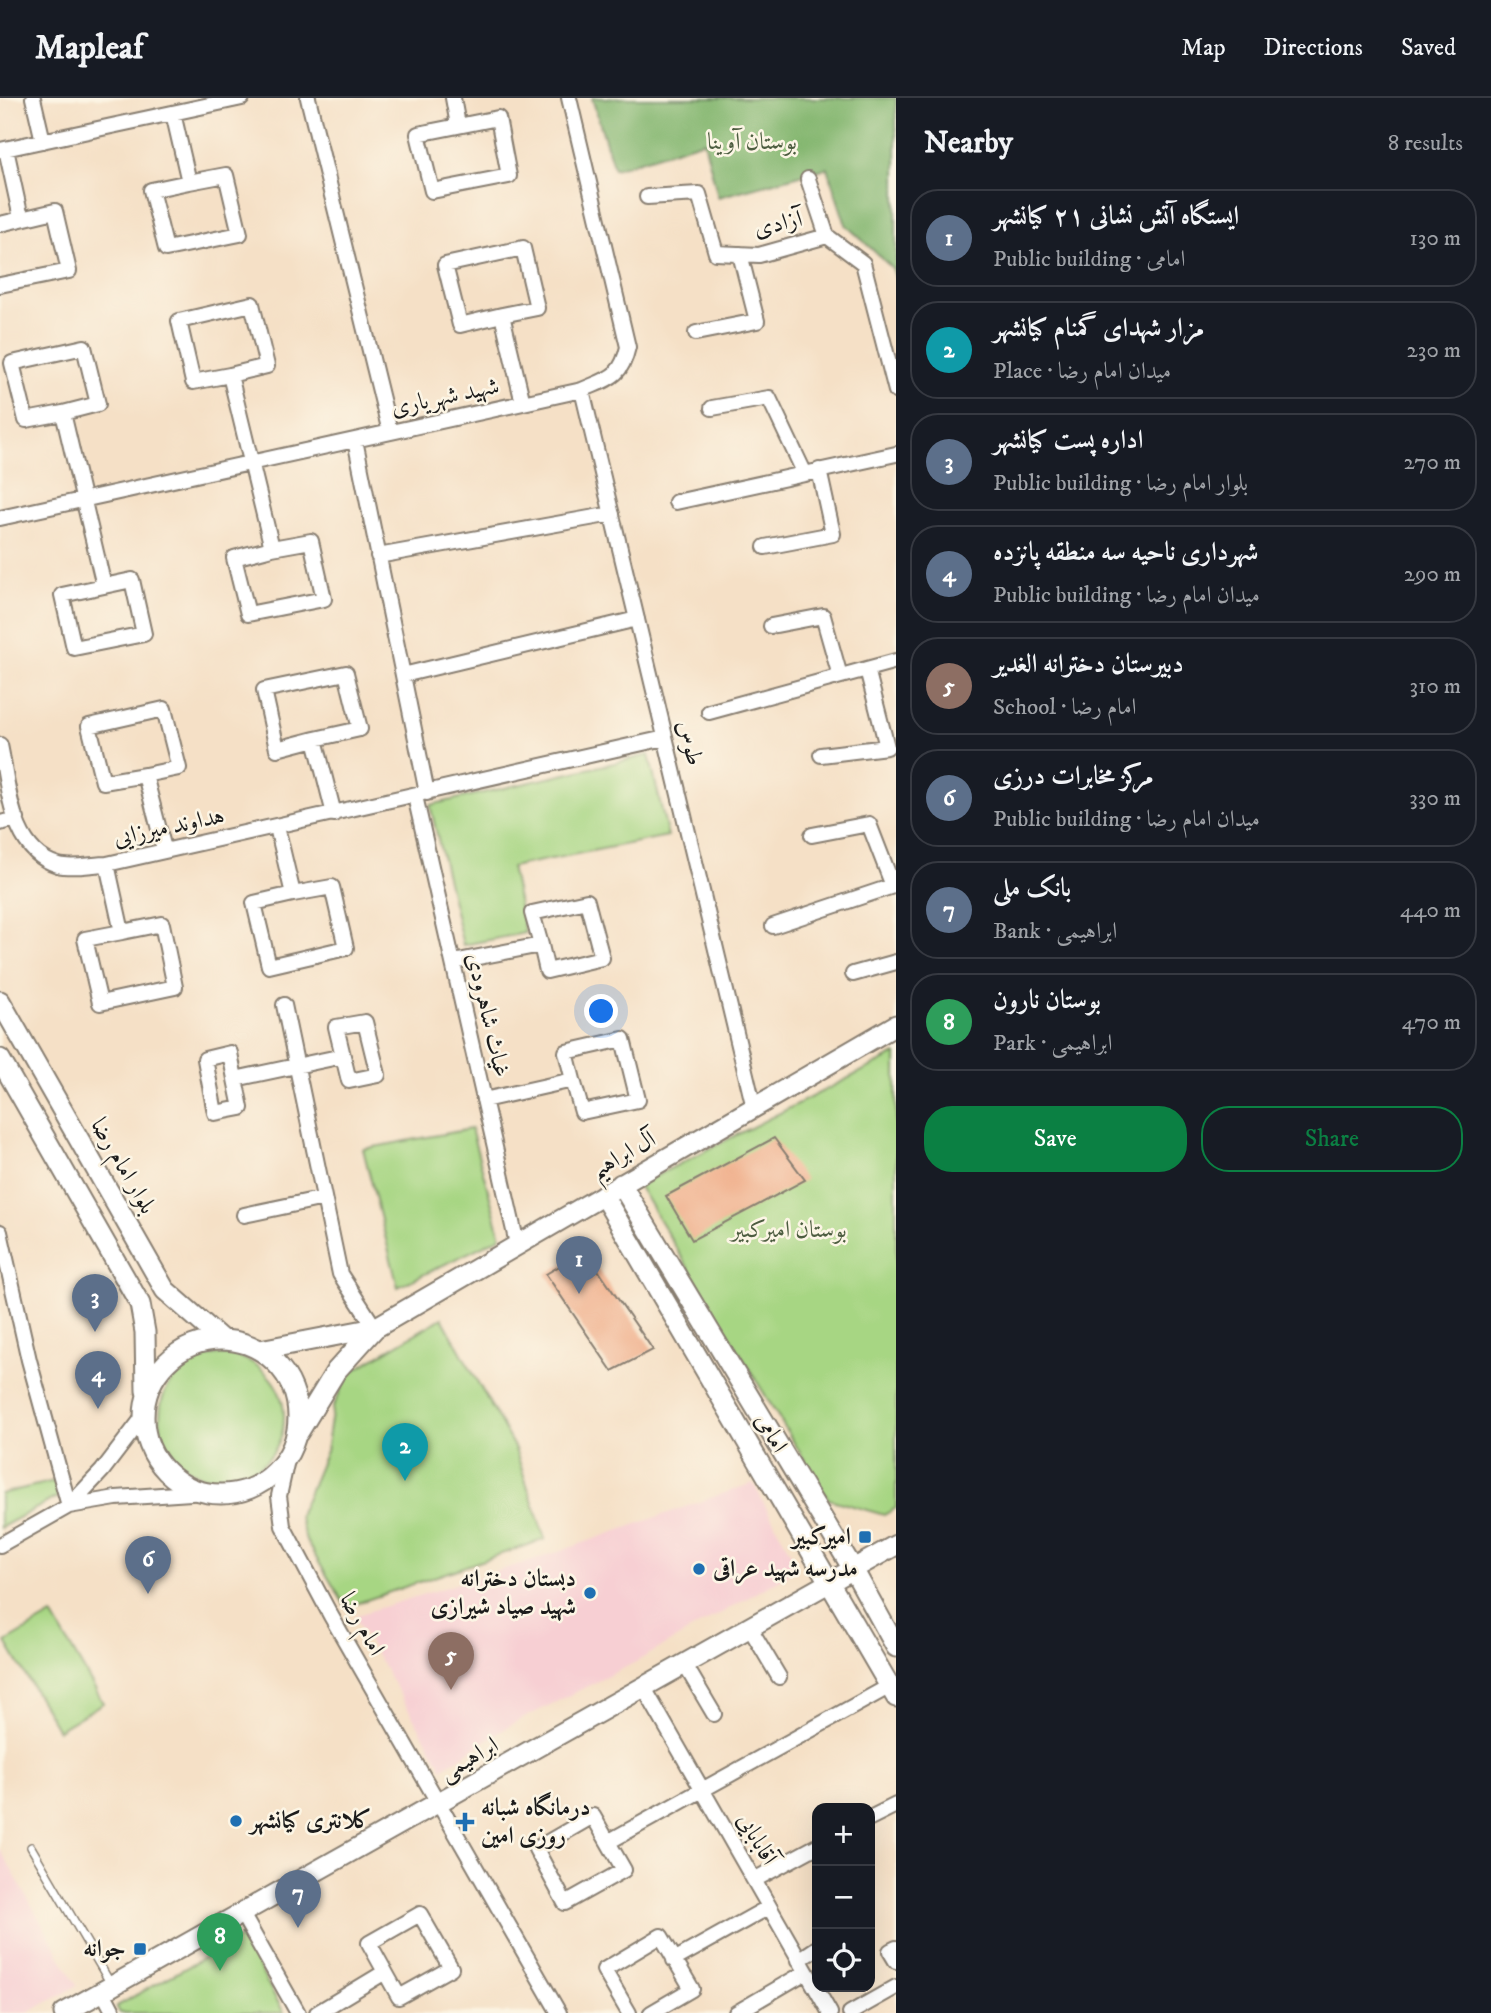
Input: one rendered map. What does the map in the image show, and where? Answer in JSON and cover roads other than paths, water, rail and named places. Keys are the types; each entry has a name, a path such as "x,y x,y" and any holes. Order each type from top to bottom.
{"main road":[{"name":"بلوار امام رضا","path":"0,1001 165,1290 222,1340"},
{"name":"آل ابراهیم","path":"375,1328 896,1026"},
{"path":"0,1059 140,1304 145,1332 146,1437 155,1457 168,1473 186,1485 206,1492 225,1494 253,1486 276,1471 336,1371 375,1328"},
{"name":"امامی","path":"621,1184 853,1569 896,1647"},
{"name":"امامی","path":"603,1195 894,1688"},
{"path":"260,1350 375,1328"},
{"path":"146,1396 154,1377 167,1361 183,1349 202,1342 222,1340 242,1343 260,1350 276,1363 292,1388 298,1417 296,1437"},
{"name":"ابراهیمی","path":"64,2013 439,1805 896,1545"}],"street":[{"path":"33,98 43,141"},
{"path":"21,218 3,150 173,113 211,101 242,98"},
{"path":"308,98 390,432"},
{"path":"453,98 458,125"},
{"name":"شهید شهریاری","path":"0,518 582,390 616,376 624,366 628,347 569,98"},
{"path":"173,113 189,182"},
{"path":"498,118 509,176 432,191 418,134 458,125 498,118"},
{"path":"226,175 240,234 166,249 151,190 189,182 226,175"},
{"path":"808,179 827,236"},
{"name":"آزادی","path":"647,197 699,194 716,253 759,255 827,236 863,263 896,391"},
{"path":"0,224 55,211 69,271 0,285"},
{"path":"523,248 537,308 502,316 460,325 445,265 523,248"},
{"path":"696,333 757,321 740,254"},
{"path":"252,304 267,366 230,376 193,382 179,321 252,304"},
{"path":"502,316 523,403"},
{"path":"85,347 97,404 63,413 26,420 12,363 85,347"},
{"path":"230,376 272,548"},
{"name":"طوس","path":"582,390 754,1108"},
{"path":"712,408 769,398 812,472 833,534 765,547"},
{"path":"63,413 104,586"},
{"name":"غیاث شاهرودی","path":"355,440 403,675 421,794 453,962 517,1244"},
{"path":"677,502 896,454"},
{"path":"379,556 612,514"},
{"path":"311,541 324,599 248,614 234,558 272,548 311,541"},
{"path":"132,580 144,634 74,648 62,595 104,586 132,580"},
{"path":"771,626 824,616 840,676"},
{"path":"403,675 637,619"},
{"path":"709,712 896,661"},
{"path":"821,755 887,747 867,669"},
{"path":"346,673 360,729 315,739 277,749 264,690 346,673"},
{"path":"164,709 179,768 145,775 103,782 89,726 164,709"},
{"name":"هداوند میرزایی","path":"0,745 20,833 34,852 59,865 107,864 665,738"},
{"path":"315,739 334,814"},
{"path":"145,775 164,849"},
{"path":"0,823 17,819"},
{"path":"773,926 895,886 869,824 812,835"},
{"path":"277,827 293,894"},
{"path":"107,864 122,932"},
{"path":"332,887 346,948 269,966 254,903 293,894 332,887"},
{"path":"587,901 602,958 547,971 541,944 532,913 587,901"},
{"path":"162,924 175,987 100,1003 85,939 122,932 162,924"},
{"path":"453,962 541,944"},
{"path":"853,974 896,962"},
{"path":"284,1005 340,1274 375,1328"},
{"path":"623,1039 638,1100 583,1112 573,1080 566,1052 623,1039"},
{"path":"235,1079 343,1056"},
{"path":"485,1100 573,1080"},
{"path":"244,1215 324,1198"},
{"path":"0,1232 29,1360 69,1506"},
{"path":"0,1545 69,1506 102,1471 144,1416"},
{"name":"امام رضا","path":"288,1455 279,1496 283,1526 559,2013"},
{"path":"69,1506 116,1497 206,1492"},
{"path":"750,1628 779,1677"},
{"path":"685,1665 714,1714"},
{"name":"آقابابایی","path":"644,1688 830,2013"},
{"path":"608,1842 894,1688"},
{"path":"875,1816 896,1805"},
{"path":"593,1816 608,1842 624,1870 565,1903 536,1849 593,1816"},
{"path":"754,1880 812,1849"},
{"path":"674,1959 769,1907"},
{"path":"242,1914 298,2013"},
{"path":"420,1914 451,1968 399,1997 385,1972 369,1943 420,1914"},
{"path":"629,2013 604,1970 661,1936 692,1989 652,2013"},
{"path":"896,1948 890,1951 896,1961"},
{"path":"736,2013 803,1966 812,1954"},
{"path":"317,2013 385,1972"},
{"path":"850,2013 896,1987"},
{"path":"108,1989 114,2013"}],"lane":[{"path":"31,1847 108,1989"}],"place":[{"name":"ایستگاه آتش نشانی ۲۱ کیانشهر","path":"579,1294"},
{"name":"اداره پست کیانشهر","path":"95,1332"},
{"name":"شهرداری ناحیه سه منطقه پانزده","path":"98,1409"},
{"name":"مزار شهدای گمنام کیانشهر","path":"405,1481"},
{"name":"امیرکبیر","path":"865,1537"},
{"name":"مدرسه شهید عراقی","path":"699,1569"},
{"name":"دبستان دخترانه شهید صیاد شیرازی","path":"590,1593"},
{"name":"مرکز مخابرات درزی","path":"148,1594"},
{"name":"دبیرستان دخترانه الغدیر","path":"451,1690"},
{"name":"کلانتری کیانشهر","path":"236,1821"},
{"name":"درمانگاه شبانه روزی امین","path":"465,1822"},
{"name":"بانک ملی","path":"298,1928"},
{"name":"جوانه","path":"140,1949"},
{"name":"بوستان نارون","path":"220,1971"}],"park label":[{"name":"بوستان آوینا","path":"752,142"},
{"name":"بوستان امیرکبیر","path":"789,1230"}]}
